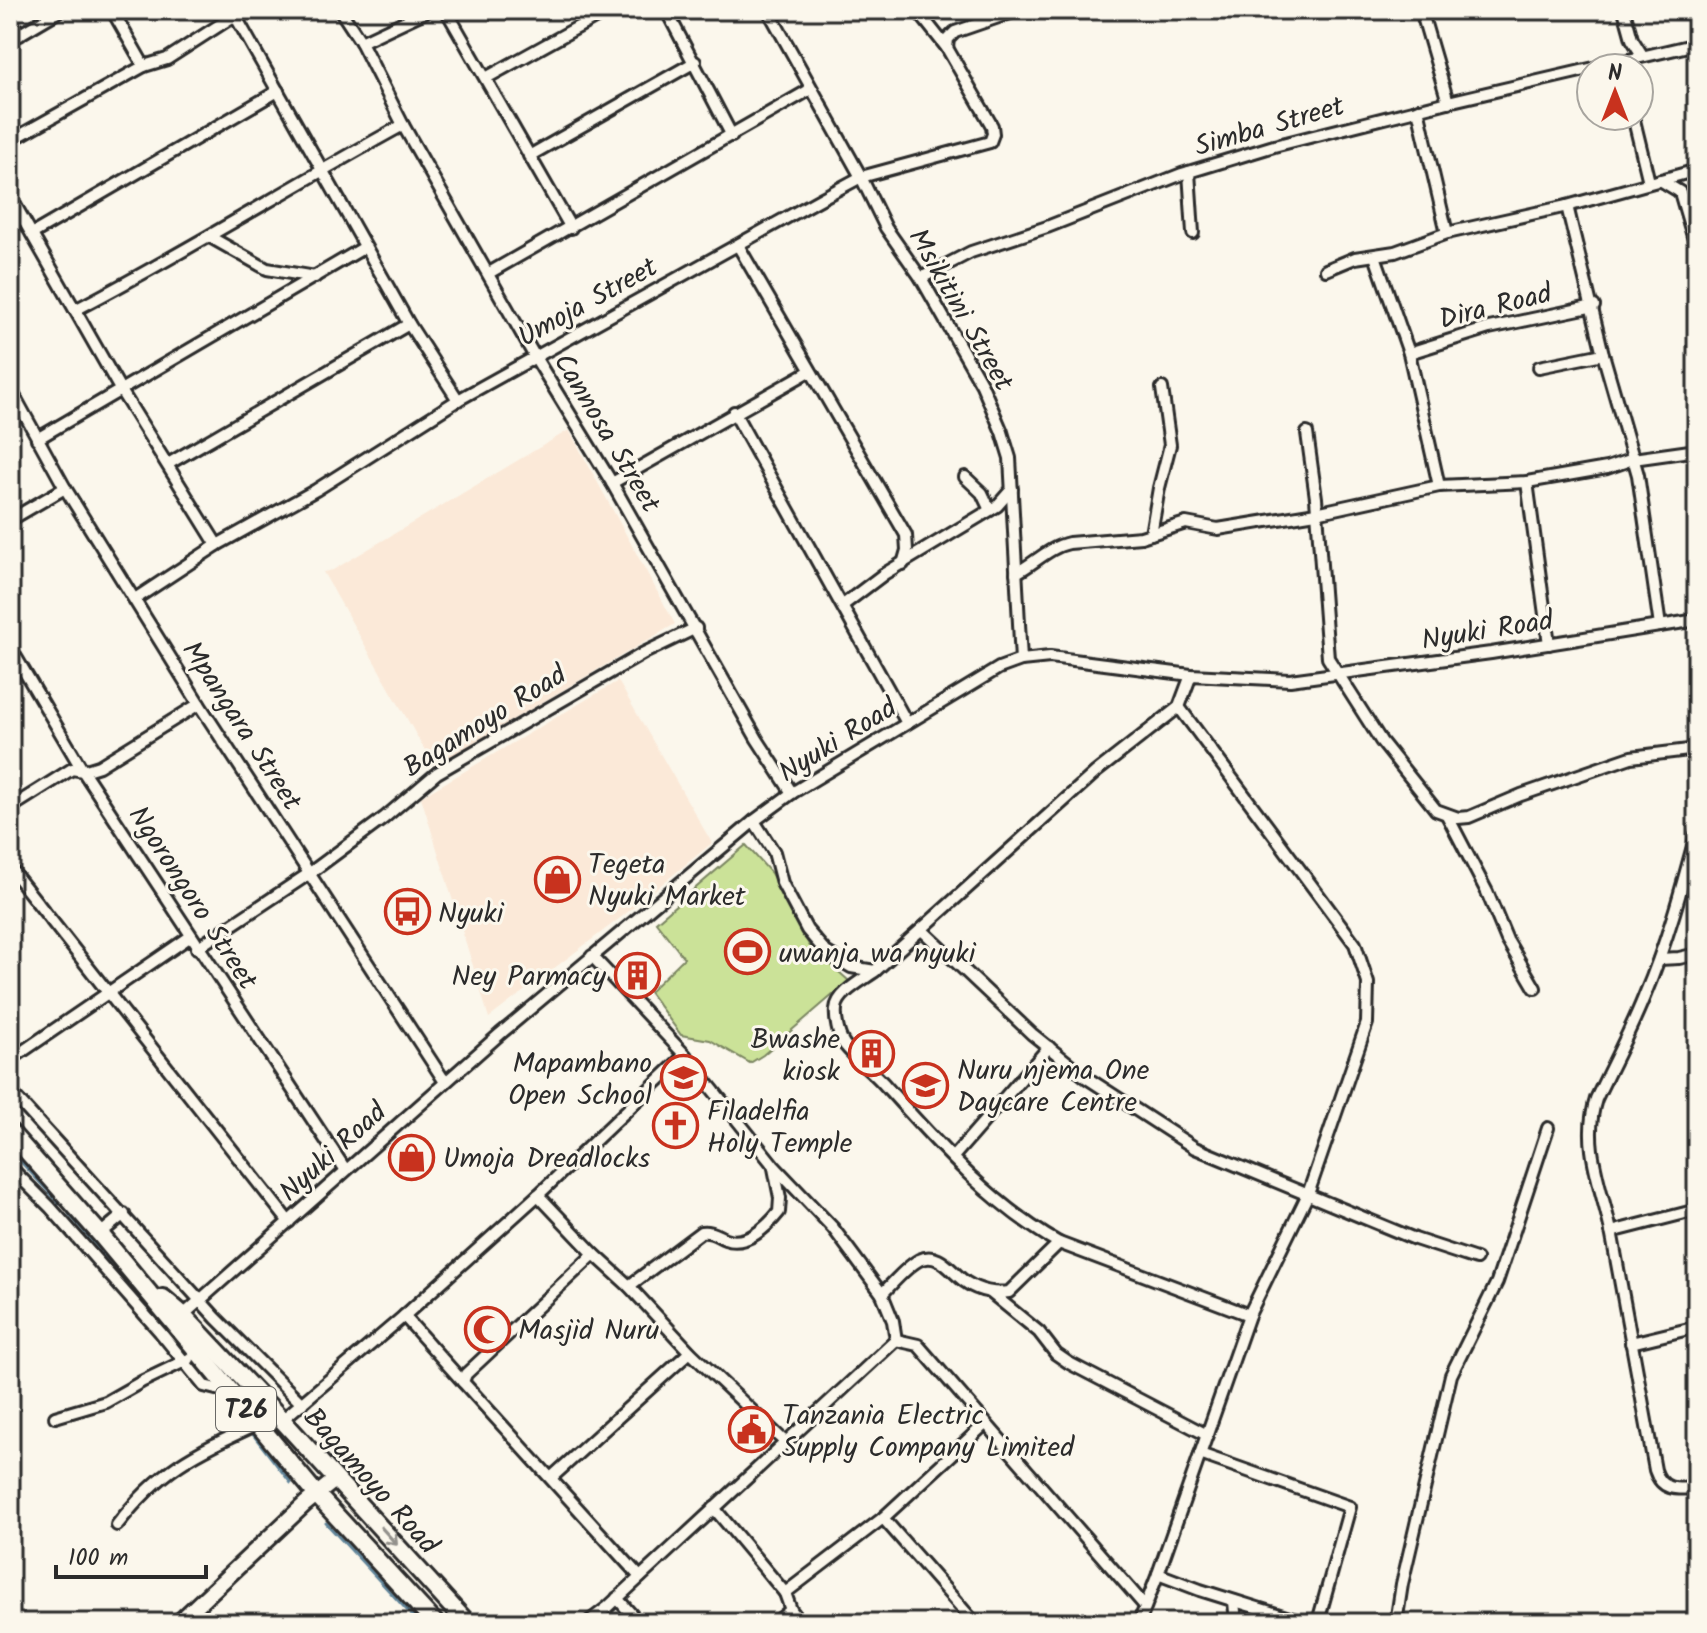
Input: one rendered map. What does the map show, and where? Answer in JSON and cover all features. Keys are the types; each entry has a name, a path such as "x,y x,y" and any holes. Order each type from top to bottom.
{"highway":[{"name":"Bagamoyo Road","path":"10,1132 134,1274 282,1420 467,1623"},
{"name":"Bagamoyo Road","path":"179,1319 192,1357 232,1393 317,1495 435,1623"}],"main road":[{"path":"178,1623 336,1479"}],"street":[{"path":"10,17 15,37 61,10"},
{"path":"112,10 144,66"},
{"name":"Cannosa Street","path":"340,10 361,42 403,125 535,357 612,483 757,739 792,793"},
{"path":"361,42 429,10"},
{"path":"446,10 571,228"},
{"path":"486,78 609,10"},
{"path":"666,10 732,136"},
{"name":"Msikitini Street","path":"768,10 886,228 921,278 982,385 1002,432 1010,458 1021,660"},
{"path":"917,10 947,48"},
{"path":"966,10 987,21"},
{"path":"947,48 948,39 955,32 1019,10"},
{"path":"1421,10 1448,102"},
{"path":"1624,10 1632,39 1640,52"},
{"path":"10,141 144,66 167,59 237,12 321,170 409,324 458,400"},
{"name":"Simba Street","path":"1655,52 1697,44"},
{"name":"Umoja Street","path":"135,599 217,545 316,490 458,400 861,177 983,146 992,138 992,126 947,48"},
{"path":"529,156 695,62"},
{"name":"Simba Street","path":"921,278 971,252 1047,227 1189,172 1274,146 1418,109 1575,74"},
{"path":"489,273 811,89"},
{"path":"32,234 278,91"},
{"path":"1418,109 1447,233"},
{"path":"75,310 160,266 403,125"},
{"path":"1638,132 1654,181 1680,192 1697,250"},
{"path":"1326,270 1355,258 1395,252 1447,233 1567,206 1697,170"},
{"path":"1189,172 1193,233"},
{"path":"10,196 120,389 217,545"},
{"path":"1567,206 1594,306 1603,354 1638,475 1660,626"},
{"path":"210,237 267,269 315,277"},
{"path":"37,439 365,247"},
{"path":"739,247 906,535 907,550 903,564"},
{"path":"1375,256 1409,353 1439,486"},
{"name":"Dira Road","path":"1409,353 1489,328 1594,306"},
{"path":"168,464 409,324"},
{"path":"1539,367 1603,354"},
{"path":"612,483 810,371"},
{"name":"Mpangara Street","path":"10,388 65,488 199,704 445,1082"},
{"path":"1151,534 1170,445 1162,388"},
{"path":"734,412 907,723"},
{"path":"1307,433 1328,658 1381,741 1428,802 1447,815 1487,892 1507,940 1535,988"},
{"path":"1016,573 1059,545 1151,534 1186,523 1218,529 1316,513 1439,486 1527,482 1607,468 1633,459 1697,450"},
{"path":"965,477 982,493 990,510"},
{"path":"1527,482 1549,644"},
{"path":"10,520 65,488"},
{"path":"843,605 884,574 997,506 1012,489"},
{"name":"Nyuki Road","path":"179,1319 445,1082 754,821 792,793 999,668 1021,660 1068,658 1191,675 1290,680 1697,620"},
{"name":"Bagamoyo Road","path":"197,948 310,873 384,818 437,773 644,653 696,628"},
{"name":"Ngorongoro Street","path":"10,647 83,771 345,1169"},
{"path":"1191,675 1179,707 1096,772 922,930 837,1002 836,1020 844,1043 953,1157 1030,1227 1059,1243 1249,1315"},
{"path":"10,808 72,769 83,771 99,766 199,704"},
{"path":"1139,1623 1249,1315 1308,1194 1367,1023 1368,983 1355,944 1179,707"},
{"path":"1447,815 1469,817 1521,795 1631,757 1697,749"},
{"path":"754,821 774,852 782,883 807,930 826,952 851,967 875,971"},
{"path":"1697,831 1677,907 1659,959 1591,1116 1589,1134 1611,1232 1655,1470 1662,1484 1697,1498"},
{"path":"10,868 289,1222"},
{"path":"922,930 1049,1047 1125,1105 1195,1148 1415,1239 1476,1259"},
{"path":"10,1060 191,936"},
{"path":"1659,959 1697,954"},
{"path":"592,956 685,1055 774,1166 821,1214 882,1294 893,1321 896,1340"},
{"path":"953,1157 1049,1047"},
{"path":"282,1420 404,1316 538,1195 685,1055"},
{"path":"10,1091 201,1300 302,1404"},
{"path":"1396,1623 1402,1584 1451,1375 1497,1282 1548,1128"},
{"path":"629,1286 701,1232 707,1231 736,1241 754,1235 779,1212 780,1198 774,1166"},
{"path":"10,1167 192,1357 106,1402 55,1417"},
{"path":"538,1195 690,1352 786,1443"},
{"path":"57,1215 72,1204"},
{"path":"1611,1232 1697,1210"},
{"path":"100,1234 124,1214"},
{"path":"882,1294 917,1261 930,1257 938,1259 967,1284 990,1292 1009,1292 1059,1243"},
{"path":"463,1382 466,1374 594,1254"},
{"path":"990,1292 1039,1332 1056,1354 1069,1363 1207,1435"},
{"path":"404,1316 640,1577"},
{"path":"1631,1343 1697,1327"},
{"path":"896,1340 918,1345 1145,1606"},
{"path":"587,1623 896,1340"},
{"path":"552,1477 690,1352"},
{"path":"117,1525 140,1495 169,1471 199,1451 258,1424"},
{"path":"785,1593 883,1518 985,1424"},
{"path":"1200,1454 1350,1507 1319,1618 1322,1623"},
{"path":"1676,1490 1697,1488"},
{"path":"714,1508 785,1593 791,1610 801,1623"},
{"path":"883,1518 975,1623"},
{"path":"1158,1574 1299,1621"},
{"path":"617,1598 639,1623"},
{"path":"1234,1601 1236,1623"},
{"path":"775,1623 791,1610"}],"shaded area":[{"path":"569,430 675,624 434,766 323,572 333,570"},
{"name":"Tegeta Nyuki Market","path":"618,681 712,843 489,1018 421,797"}],"green space":[{"name":"uwanja wa nyuki","path":"746,845 771,873 809,945 849,981 750,1063 710,1040 681,1035 649,992 684,958 656,922"}],"waterway":[{"path":"10,1150 60,1204"},
{"path":"69,1214 189,1353"},
{"path":"252,1433 291,1483"},
{"path":"326,1523 419,1623"}],"place":[{"name":"Tegeta Nyuki Market","path":"557,879"},
{"name":"Nyuki","path":"407,912"},
{"name":"uwanja wa nyuki","path":"748,952"},
{"name":"Ney Parmacy","path":"637,975"},
{"name":"Bwashe kiosk","path":"871,1054"},
{"name":"Mapambano Open School","path":"683,1078"},
{"name":"Nuru njema One Daycare Centre","path":"926,1085"},
{"name":"Filadelfia Holy Temple","path":"676,1126"},
{"name":"Umoja Dreadlocks","path":"412,1157"},
{"name":"Masjid Nuru","path":"487,1329"},
{"name":"Tanzania Electric Supply Company Limited","path":"751,1430"}]}
